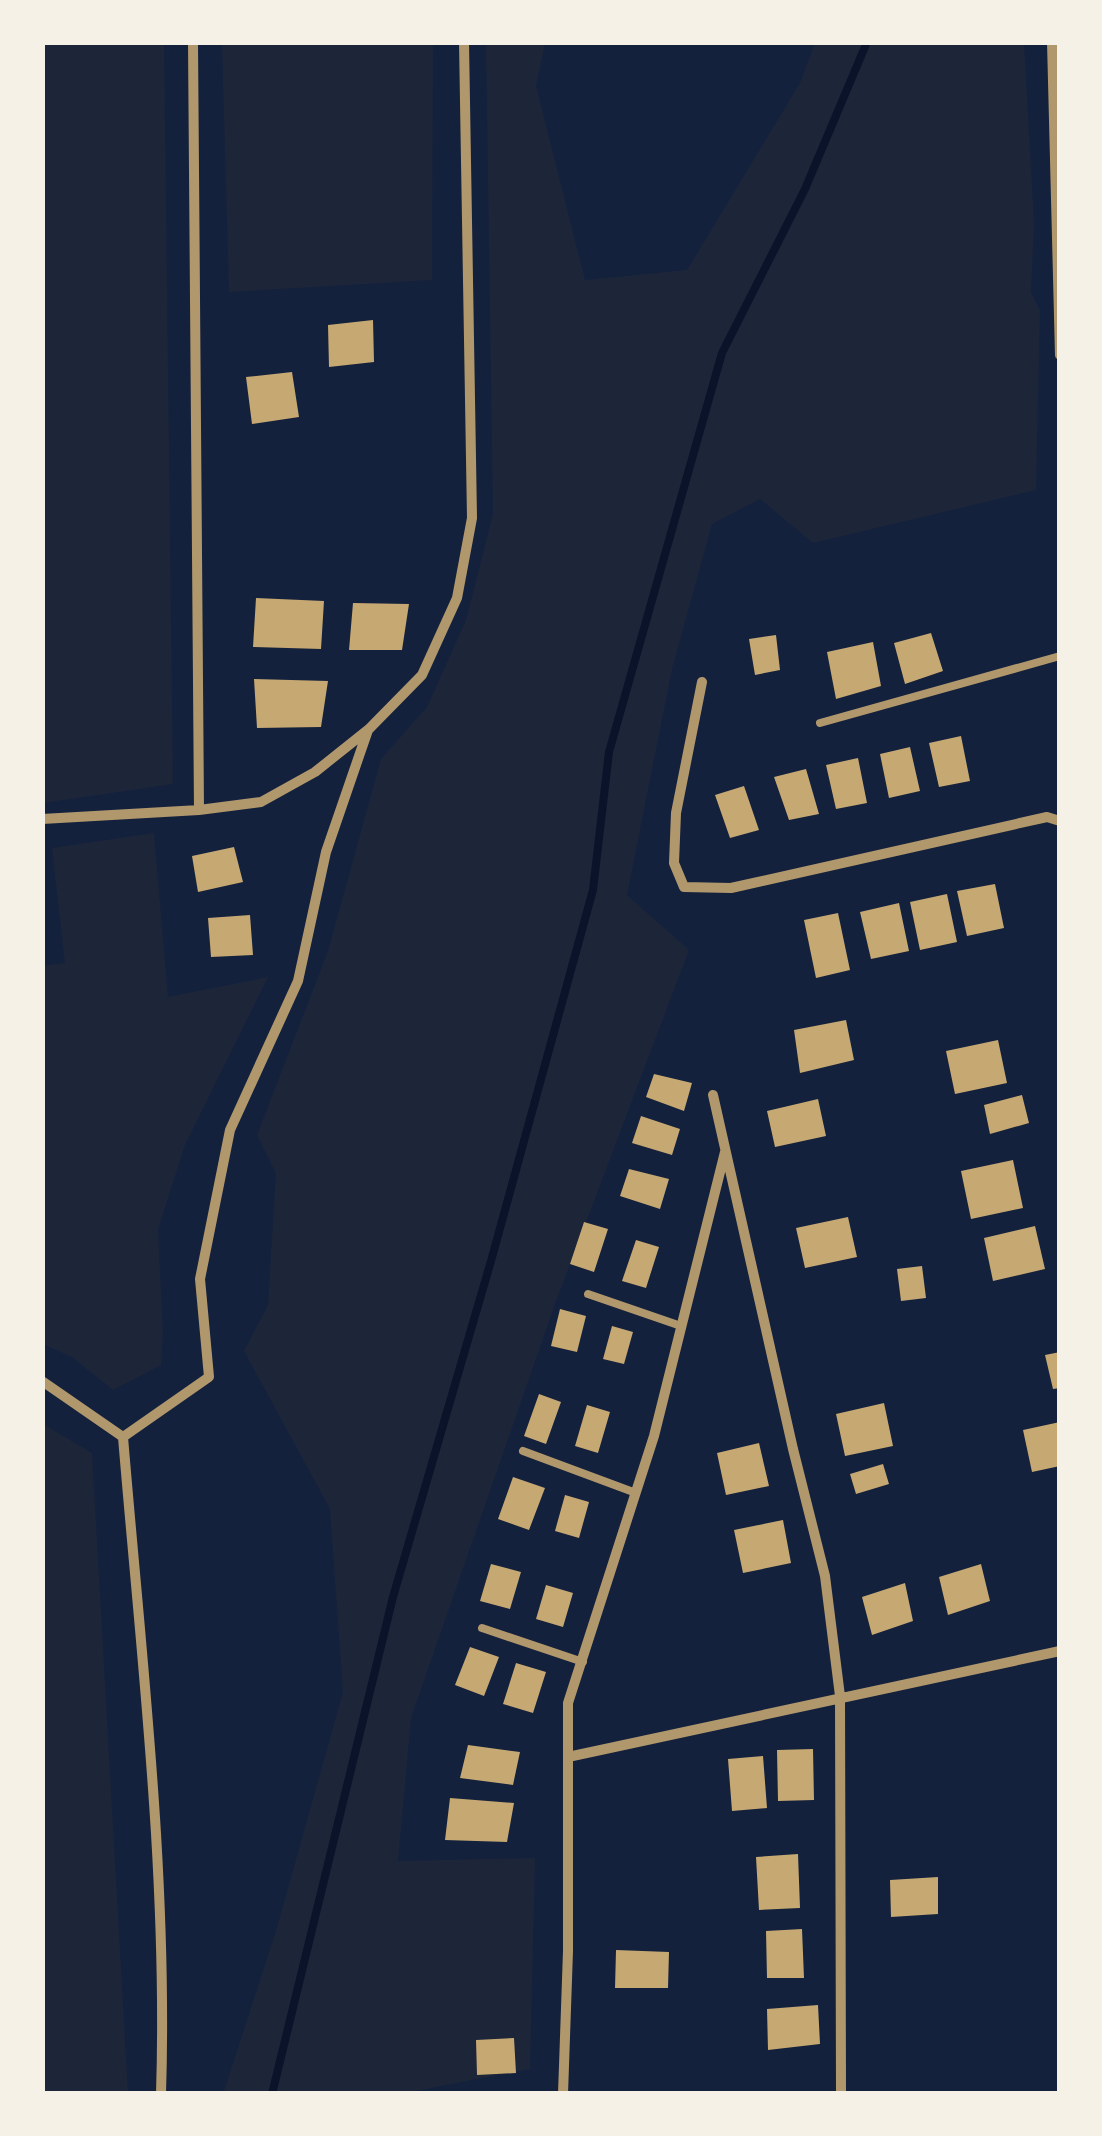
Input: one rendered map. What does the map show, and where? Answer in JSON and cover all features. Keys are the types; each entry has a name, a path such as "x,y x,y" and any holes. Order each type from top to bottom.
{"street":[{"path":"192,42 198,810"},
{"path":"42,820 262,802 315,772 368,729 422,676 456,598 472,518 464,42"},
{"path":"1052,42 1060,354"},
{"path":"702,682 676,813 674,863 684,887 731,888 1046,818 1060,821"},
{"path":"124,1436 209,1377 200,1279 230,1130 298,980 326,852 368,729"},
{"path":"713,1095 825,1576 840,1696 841,2094"},
{"path":"563,2094 568,1951 568,1703 636,1493 726,1150"},
{"path":"42,1381 124,1436"},
{"path":"124,1436 152,1790 164,2006 160,2094"},
{"path":"568,1757 1060,1651"}],"lane":[{"path":"820,723 1060,656"},
{"path":"588,1294 681,1326"},
{"path":"523,1452 636,1493"},
{"path":"482,1628 583,1662"}],"shaded area":[{"path":"42,43 164,43 173,784 43,803"},
{"path":"222,43 433,43 432,280 229,292"},
{"path":"486,43 545,43 536,86 585,280 687,270 800,83 815,43 1024,43 1034,224 1031,292 1040,311 1036,490 813,543 760,499 712,524 672,669 627,895 689,950 555,1304 411,1718 398,1861 535,1858 530,2069 404,2093 223,2094 276,1931 343,1692 330,1509 244,1351 268,1305 276,1173 257,1135 328,951 381,759 427,707 466,620 493,514"},
{"path":"154,833 168,997 268,977 185,1145 158,1229 161,1365 113,1390 72,1357 43,1344 43,966 65,963 52,848"},
{"path":"43,1424 92,1453 128,2093 43,2093"}],"building":[{"path":"373,320 374,362 329,367 328,325"},
{"path":"292,372 299,417 252,424 246,377"},
{"path":"256,598 324,601 321,649 253,647"},
{"path":"353,603 409,604 402,650 349,650"},
{"path":"931,633 943,671 905,684 894,643"},
{"path":"776,635 780,670 755,675 749,639"},
{"path":"873,642 881,686 836,699 827,652"},
{"path":"254,679 328,681 321,727 257,728"},
{"path":"961,736 970,781 939,787 929,743"},
{"path":"910,747 920,791 889,798 880,754"},
{"path":"858,758 867,803 836,809 826,765"},
{"path":"806,769 819,814 789,820 774,777"},
{"path":"744,786 759,830 730,838 715,795"},
{"path":"234,847 243,882 198,892 192,856"},
{"path":"995,884 1004,928 967,936 957,891"},
{"path":"947,894 957,942 920,950 910,902"},
{"path":"899,903 909,951 871,959 860,912"},
{"path":"838,913 850,970 816,978 804,920"},
{"path":"250,915 253,955 211,957 208,918"},
{"path":"846,1020 854,1060 800,1073 794,1030"},
{"path":"998,1040 1007,1083 955,1094 946,1051"},
{"path":"654,1074 692,1083 684,1111 646,1097"},
{"path":"1022,1095 1029,1123 990,1134 984,1105"},
{"path":"818,1099 826,1136 775,1147 767,1111"},
{"path":"641,1116 680,1129 672,1155 632,1143"},
{"path":"1013,1160 1023,1208 971,1219 961,1171"},
{"path":"629,1169 669,1179 660,1209 620,1196"},
{"path":"848,1217 857,1257 805,1268 796,1228"},
{"path":"584,1222 608,1229 594,1272 570,1264"},
{"path":"1035,1226 1045,1269 993,1281 984,1238"},
{"path":"636,1240 659,1247 646,1288 622,1281"},
{"path":"922,1266 926,1298 901,1301 897,1269"},
{"path":"560,1309 586,1316 577,1352 551,1346"},
{"path":"612,1326 633,1332 624,1364 603,1359"},
{"path":"1060,1352 1060,1388 1053,1389 1045,1355"},
{"path":"539,1394 561,1402 546,1444 524,1436"},
{"path":"884,1403 893,1446 845,1456 836,1414"},
{"path":"587,1405 610,1412 598,1453 575,1446"},
{"path":"1060,1422 1060,1466 1032,1472 1023,1430"},
{"path":"759,1443 769,1486 726,1495 717,1453"},
{"path":"883,1464 889,1484 856,1494 850,1474"},
{"path":"513,1477 545,1488 529,1530 498,1519"},
{"path":"565,1495 589,1502 579,1538 555,1531"},
{"path":"783,1520 791,1563 743,1573 734,1530"},
{"path":"491,1564 521,1572 510,1609 480,1601"},
{"path":"981,1564 990,1601 948,1615 939,1577"},
{"path":"905,1583 913,1621 872,1635 862,1597"},
{"path":"546,1585 573,1593 563,1627 536,1619"},
{"path":"470,1647 499,1657 484,1696 455,1685"},
{"path":"516,1663 546,1672 533,1713 503,1704"},
{"path":"468,1745 520,1752 513,1785 460,1778"},
{"path":"813,1749 814,1800 778,1801 777,1750"},
{"path":"763,1756 767,1808 732,1811 728,1759"},
{"path":"450,1798 514,1803 507,1842 445,1840"},
{"path":"798,1854 800,1908 759,1910 756,1857"},
{"path":"938,1877 938,1914 891,1917 890,1880"},
{"path":"802,1929 804,1978 767,1978 766,1931"},
{"path":"616,1950 669,1952 668,1988 615,1988"},
{"path":"818,2005 820,2044 768,2050 767,2009"},
{"path":"514,2038 516,2073 477,2075 476,2040"}],"waterway":[{"path":"272,2094 393,1597 593,890 609,752 722,353 805,189 867,42"}]}
